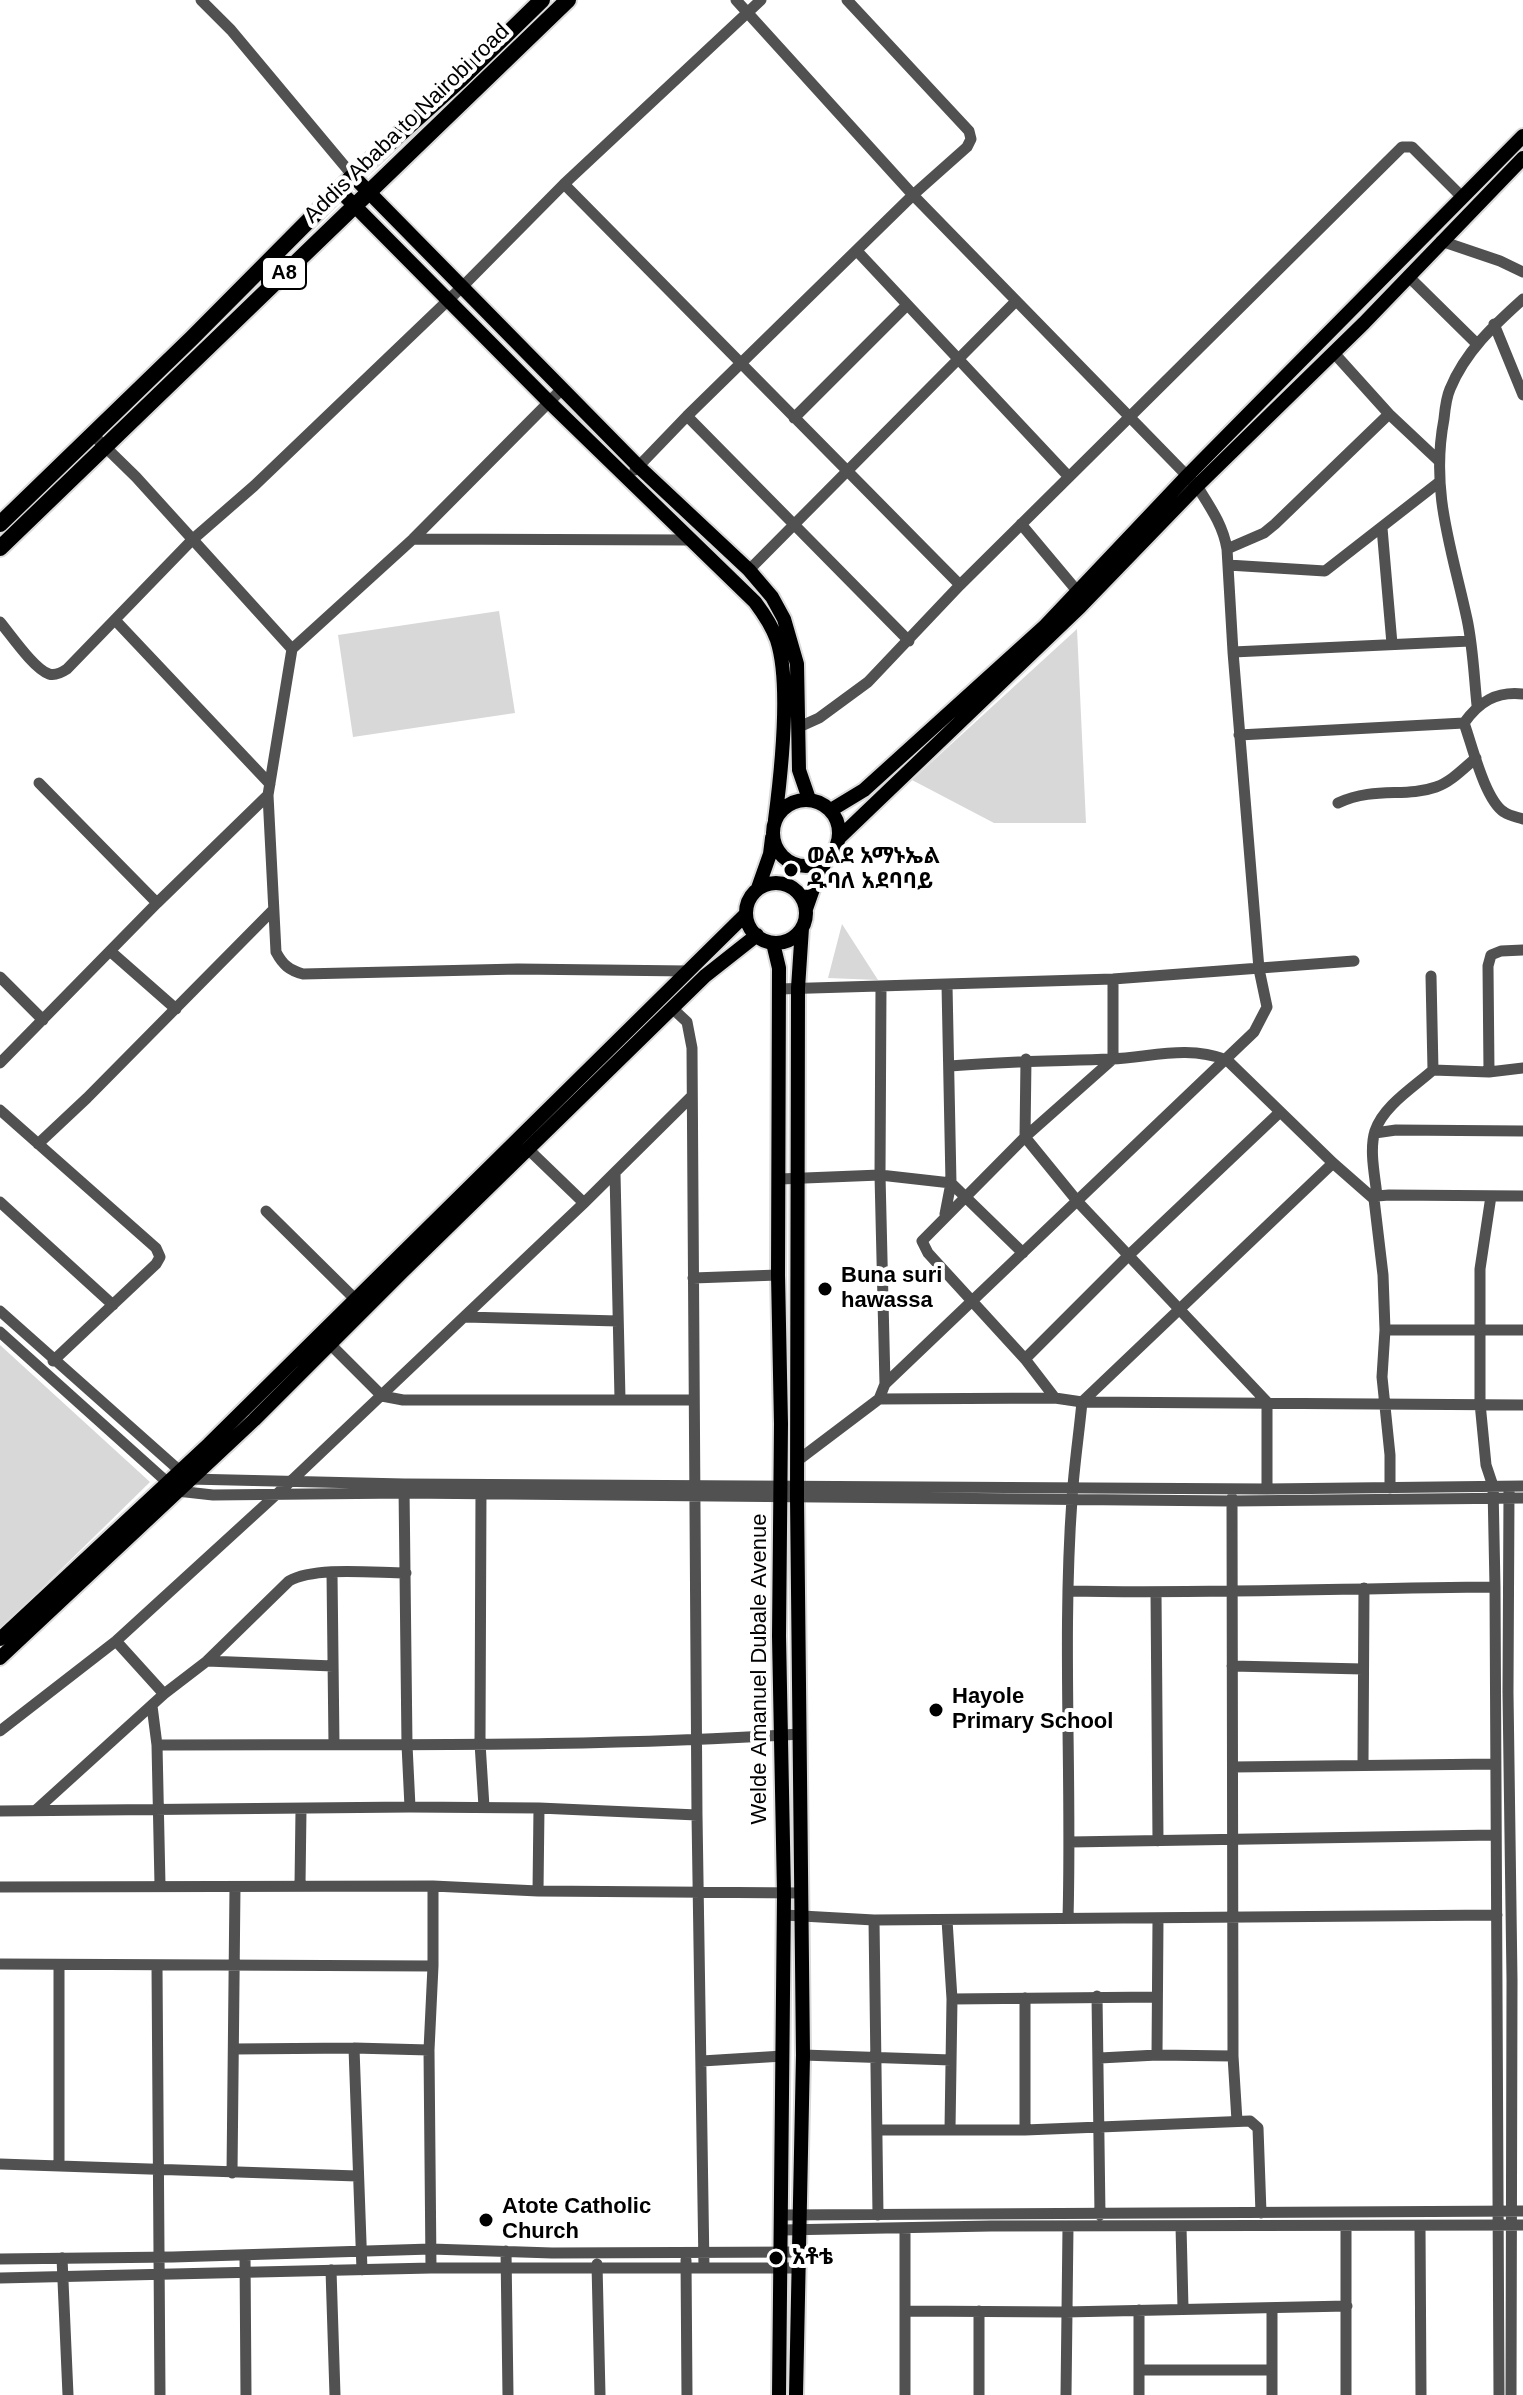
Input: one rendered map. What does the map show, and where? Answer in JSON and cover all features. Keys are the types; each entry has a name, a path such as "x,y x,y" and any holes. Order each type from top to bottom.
{"highway":[{"name":"Addis Ababa to Nairobi road","path":"0,524 353,176 461,79 542,0"},
{"name":"Addis Ababa to Nairobi road","path":"0,548 568,0"}],"main road":[{"path":"839,838 1080,607 1192,481 1523,136"},
{"path":"831,810 864,790 960,705 1192,481 1334,353 1523,158"},
{"path":"353,176 639,467 753,575 772,597 793,641 798,674 800,778 809,799"},
{"path":"340,191 549,402 747,593 770,623 778,642 781,661 781,774 770,854 758,888"},
{"path":"747,593 753,575"},
{"path":"796,2395 803,2055 797,1492 798,988 806,909 818,875 835,849 839,826 831,810 809,799 790,803 774,827 776,847 793,864 817,865 827,859"},
{"path":"802,928 794,937 773,943 752,931 746,914 750,896 770,883 782,883 793,888 802,897 806,909"},
{"path":"0,1658 746,914"},
{"path":"184,1476 330,1344 672,1008 732,952 757,935"},
{"name":"Welde Amanuel Dubale Avenue","path":"773,943 779,989 779,1636 784,1894 779,2395"},
{"path":"781,1351 798,1352"},
{"path":"0,1639 172,1488"}],"street":[{"path":"201,0 231,30 353,176"},
{"path":"736,0 913,195 1192,481 1218,520 1227,549 1259,969 1267,1007 1263,1019 1227,1060 885,1384"},
{"path":"0,622 39,667 50,675 67,669 192,540 254,486 463,286 564,184 761,0"},
{"path":"628,478 687,416 913,195 967,147 971,139 969,131 847,0"},
{"path":"799,727 847,700 909,641 960,585 1402,147 1412,147 1462,197"},
{"path":"564,184 960,585"},
{"path":"1441,241 1523,272"},
{"path":"857,251 1069,477"},
{"path":"1408,276 1477,344"},
{"path":"1477,705 1470,641 1438,483 1440,436 1449,391 1468,356 1494,324 1523,299"},
{"path":"753,575 846,471 1016,301"},
{"path":"794,418 907,305"},
{"path":"1494,324 1523,395"},
{"path":"1334,353 1389,414 1439,461"},
{"path":"562,389 413,539 292,649 269,790 276,952 291,971 303,974 518,969 688,971"},
{"path":"1227,549 1264,533 1275,524 1389,414"},
{"path":"687,416 909,641"},
{"path":"92,434 136,477 292,649"},
{"path":"1228,565 1325,571 1438,483"},
{"path":"1021,524 1078,592 1080,607"},
{"path":"1382,528 1392,644"},
{"path":"413,539 689,540"},
{"path":"115,620 269,790"},
{"path":"1233,652 1470,641"},
{"path":"1464,723 1477,705 1490,697 1523,694"},
{"path":"1239,735 1464,723"},
{"path":"1464,723 1496,804 1504,812 1523,819"},
{"path":"1338,803 1372,792 1435,788 1476,758"},
{"path":"39,783 157,903"},
{"path":"0,1063 269,790"},
{"path":"38,1144 273,910"},
{"path":"1489,1072 1488,966 1491,955 1501,951 1523,950"},
{"path":"110,951 176,1009"},
{"path":"779,989 1113,979 1354,961"},
{"path":"1431,976 1433,1070"},
{"path":"0,977 43,1020"},
{"path":"1055,1398 1025,1359 928,1253 922,1241 945,1214 1025,1137 1113,1059 1113,979"},
{"path":"945,1214 951,1183 947,985"},
{"path":"797,1461 879,1399 885,1384 880,1175 881,986"},
{"path":"672,1008 687,1022 690,1032 692,1096 704,2267"},
{"path":"950,1066 1026,1059 1113,1059 1206,1052 1227,1060 1333,1163 1376,1197 1523,1196"},
{"path":"1026,1059 1025,1137 1078,1202 1267,1402 1267,1489"},
{"path":"1390,1488 1384,1404 1383,1275 1373,1159 1375,1133 1390,1108 1433,1070 1489,1072 1523,1068"},
{"path":"0,1731 116,1641 290,1482 692,1096"},
{"path":"0,1110 156,1248 160,1257 53,1361"},
{"path":"1025,1359 1280,1112"},
{"path":"1375,1133 1396,1130 1523,1131"},
{"path":"528,1149 584,1203"},
{"path":"1068,1918 1069,1591 1072,1494 1082,1402 1333,1163"},
{"path":"615,1173 620,1399"},
{"path":"780,1179 880,1175 951,1183 1023,1253"},
{"path":"1491,1196 1480,1269 1480,1403 1484,1453 1493,1486 1495,1587 1499,2395"},
{"path":"0,1202 113,1305"},
{"path":"266,1211 356,1300"},
{"path":"693,1278 778,1275"},
{"path":"0,1311 184,1476 480,1490 1072,1494 1232,1501 1493,1499 1523,1486"},
{"path":"465,1317 618,1321"},
{"path":"1385,1330 1523,1330"},
{"path":"0,1332 172,1488 213,1495 404,1488"},
{"path":"330,1344 382,1396 419,1401 694,1400"},
{"path":"879,1399 1055,1398 1082,1402 1523,1405"},
{"path":"1072,1494 1232,1488 1493,1486 1523,1498"},
{"path":"404,1488 410,1807"},
{"path":"1232,1488 1233,2056 1237,2121"},
{"path":"480,1490 480,1743 484,1807"},
{"path":"1509,1492 1509,1764 1518,1980 1517,2127 1510,2211 1517,2304 1511,2395"},
{"path":"36,1810 164,1694 207,1661 289,1581 306,1575 332,1573 406,1573"},
{"path":"332,1573 334,1744"},
{"path":"1069,1591 1156,1593 1495,1587"},
{"path":"1363,1763 1364,1588"},
{"path":"1156,1593 1158,1841"},
{"path":"116,1641 164,1694"},
{"path":"207,1661 333,1666"},
{"path":"1232,1666 1363,1669"},
{"path":"1508,1692 1523,1691"},
{"path":"152,1706 157,1745 160,1885"},
{"path":"157,1745 407,1745 698,1740 800,1734"},
{"path":"1233,1767 1363,1763 1495,1764"},
{"path":"1509,1764 1523,1764"},
{"path":"0,1811 484,1807 697,1815"},
{"path":"538,1891 539,1808"},
{"path":"300,1885 301,1810"},
{"path":"1070,1842 1494,1835"},
{"path":"0,1887 300,1885 802,1893"},
{"path":"431,2268 429,2050 433,1886"},
{"path":"232,2173 235,1887"},
{"path":"784,1915 947,1920 1497,1915"},
{"path":"1157,2055 1158,1919"},
{"path":"874,1920 878,2215"},
{"path":"947,1920 952,1999 950,2129"},
{"path":"0,1964 433,1966"},
{"path":"59,1965 59,2165"},
{"path":"157,1966 160,2395"},
{"path":"1097,1996 1100,2215"},
{"path":"952,1999 1157,1997"},
{"path":"1025,1998 1025,2130"},
{"path":"354,2048 362,2270"},
{"path":"235,2049 429,2050"},
{"path":"803,2055 951,2060"},
{"path":"702,2061 783,2056"},
{"path":"1100,2058 1233,2056"},
{"path":"877,2130 1025,2130 1250,2121 1258,2128 1261,2213"},
{"path":"0,2164 357,2176"},
{"path":"801,2223 878,2215 1523,2211"},
{"path":"782,2222 905,2228 1523,2225"},
{"path":"1181,2226 1183,2308"},
{"path":"1346,2226 1346,2395"},
{"path":"1420,2226 1421,2395"},
{"path":"1066,2395 1068,2227"},
{"path":"905,2228 905,2395"},
{"path":"0,2259 431,2249 703,2253 781,2260 800,2268"},
{"path":"506,2251 508,2395"},
{"path":"0,2278 431,2268 704,2267 781,2260 801,2252"},
{"path":"597,2253 600,2395"},
{"path":"686,2253 687,2395"},
{"path":"245,2255 246,2395"},
{"path":"62,2258 68,2395"},
{"path":"331,2270 335,2395"},
{"path":"906,2311 1065,2312 1347,2306"},
{"path":"1272,2308 1272,2395"},
{"path":"1139,2310 1139,2395"},
{"path":"979,2311 979,2395"},
{"path":"1139,2370 1272,2370"}],"shaded area":[{"path":"499,611 515,713 353,737 338,635"},
{"path":"1077,629 1086,823 994,823 912,780"},
{"path":"842,924 878,980 828,978"},
{"path":"0,1345 150,1482 0,1629"}],"place":[{"name":"ወልደ አማኑኤል ዱባለ አደባባይ","path":"791,870"},
{"name":"Buna suri hawassa","path":"825,1289"},
{"name":"Hayole Primary School","path":"936,1710"},
{"name":"Atote Catholic Church","path":"486,2220"},
{"name":"አቶቴ","path":"776,2258"}]}
